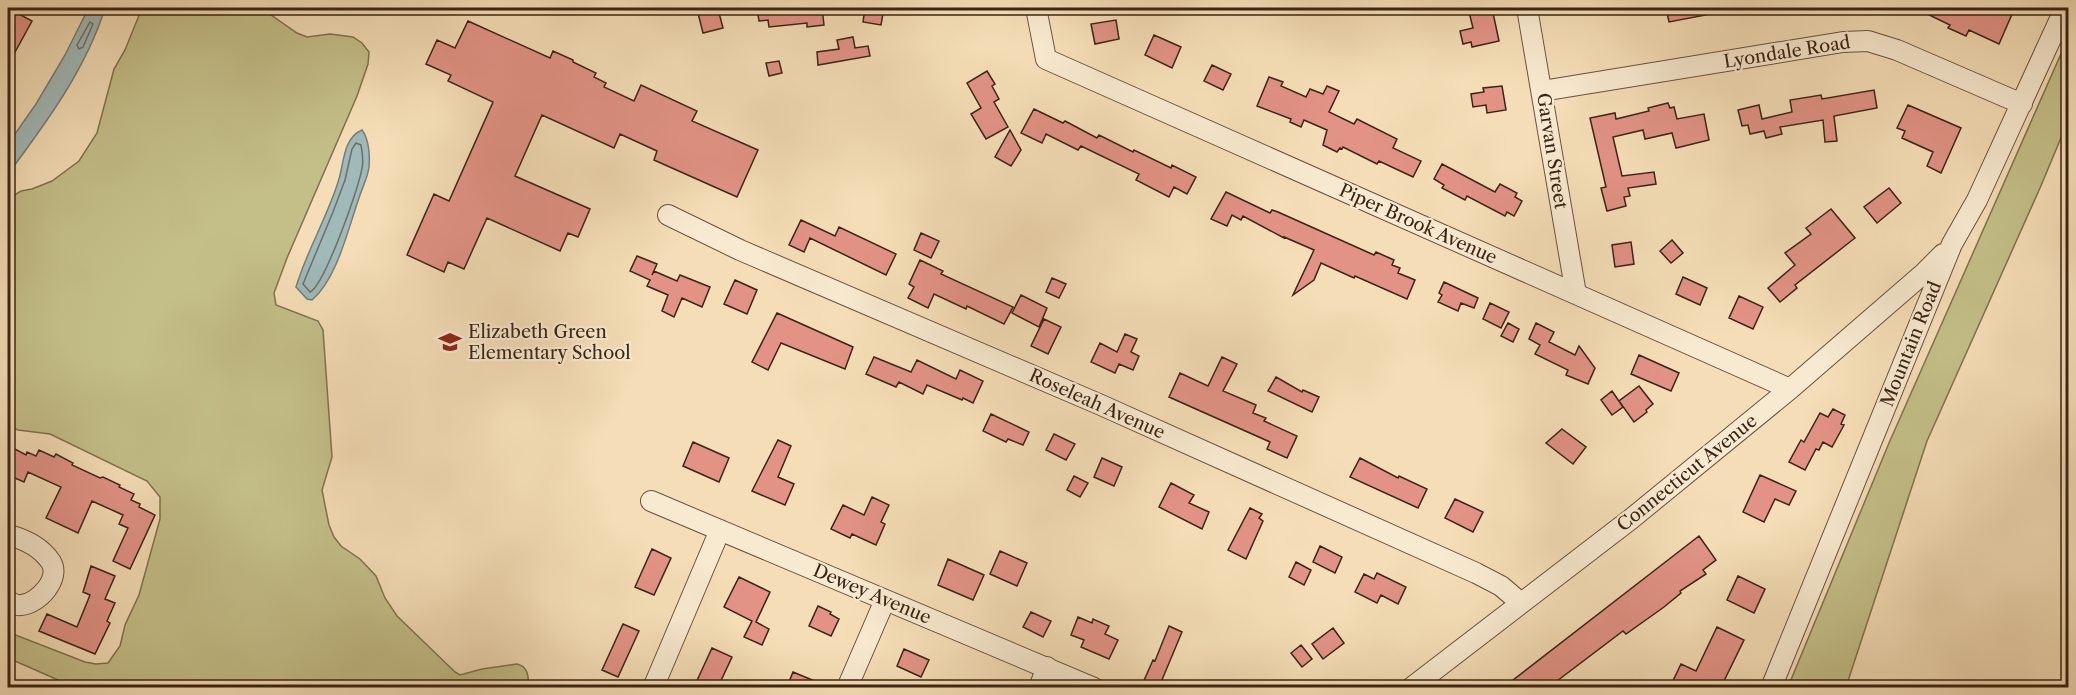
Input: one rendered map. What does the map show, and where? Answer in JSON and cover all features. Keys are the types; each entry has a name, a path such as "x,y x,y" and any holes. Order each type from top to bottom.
{"street":[{"name":"Piper Brook Avenue","path":"1036,8 1046,59 1790,389"},
{"name":"Garvan Street","path":"1527,8 1576,294"},
{"name":"Mountain Road","path":"1771,687 1952,244 1977,200 2065,8"},
{"name":"Lyondale Road","path":"1542,91 1843,42 1868,40 1897,50 2022,104"},
{"name":"Roseleah Avenue","path":"668,215 740,250 1101,405 1476,573 1501,586 1521,603"},
{"name":"Connecticut Avenue","path":"1411,687 1631,519 1790,389 1930,268 1952,244"},
{"name":"Dewey Avenue","path":"651,501 1094,687"},
{"path":"653,687 720,530"},
{"path":"8,535 22,539 40,549 52,563 53,577 46,591 33,603 19,606 8,601"},
{"path":"847,687 885,600"},
{"path":"1039,687 1047,667"}],"shaded area":[{"path":"142,8 261,8 297,33 307,37 330,34 353,37 369,52 368,64 357,96 274,293 276,305 318,321 323,330 332,457 322,490 329,525 341,546 360,559 376,576 385,598 397,616 455,672 460,675 517,664 526,670 529,687 74,687 8,658 8,632 85,662 108,663 120,646 125,625 139,595 160,519 160,497 147,481 50,434 18,430 8,425 8,202 11,197 21,191 52,181 79,161 97,133 114,69 125,50"},
{"path":"2068,38 2068,121 1927,441 1846,687 1788,687 1889,443"}],"water":[{"path":"87,8 105,8 97,31 64,95 8,174 8,144 36,104 65,55"},
{"path":"362,130 369,153 366,179 335,267 321,291 312,300 307,299 296,287 334,193 345,151 351,139"}],"building":[{"path":"8,8 32,21 8,65"},
{"path":"757,8 822,8 824,25 807,27 807,23 769,27 768,20 759,21"},
{"path":"865,8 884,8 881,25 863,22"},
{"path":"1468,8 1492,8 1499,41 1472,47 1471,42 1463,44 1460,31 1473,28"},
{"path":"1666,8 1710,8 1711,14 1669,22"},
{"path":"1915,8 2003,8 2013,12 1999,44 1969,30 1966,36 1948,28 1950,25"},
{"path":"718,9 723,28 703,33 698,13"},
{"path":"1116,20 1119,39 1095,44 1091,24"},
{"path":"468,21 550,58 553,51 573,60 596,73 594,77 606,83 604,87 634,101 641,85 697,111 692,121 758,150 737,197 654,160 657,151 620,134 614,148 542,115 515,176 590,209 578,237 568,233 560,251 487,218 464,269 448,262 444,272 407,255 434,194 449,201 493,102 448,81 451,75 426,64 437,40 455,48"},
{"path":"1154,35 1181,47 1172,68 1145,55"},
{"path":"853,37 855,48 868,46 870,56 818,65 817,52 839,49 837,40"},
{"path":"779,61 782,73 769,76 766,63"},
{"path":"1212,65 1231,74 1223,90 1204,81"},
{"path":"987,71 995,84 992,86 999,99 994,102 1008,127 986,139 971,114 981,108 967,83"},
{"path":"1269,77 1283,82 1281,86 1306,97 1310,89 1323,94 1327,86 1339,91 1329,112 1354,124 1357,119 1397,139 1393,148 1421,161 1413,177 1379,161 1377,164 1343,147 1337,152 1323,145 1327,130 1304,120 1301,127 1290,122 1291,119 1257,106"},
{"path":"1502,86 1506,110 1487,113 1486,105 1473,107 1471,94 1484,92 1483,88"},
{"path":"1874,90 1877,108 1834,116 1837,141 1825,142 1823,120 1780,127 1782,134 1766,138 1764,131 1750,134 1748,125 1742,126 1738,110 1759,105 1762,119 1792,112 1790,100 1821,95 1822,99"},
{"path":"1668,103 1670,108 1674,107 1677,119 1704,114 1709,140 1676,148 1672,133 1645,139 1643,130 1613,137 1622,176 1654,172 1656,184 1628,188 1630,196 1624,197 1626,206 1607,211 1601,188 1606,187 1590,118 1615,113 1616,119 1649,111 1648,108"},
{"path":"1908,105 1961,128 1941,173 1927,166 1933,152 1902,138 1905,131 1897,128"},
{"path":"1034,109 1063,123 1065,121 1097,138 1099,135 1133,152 1134,150 1171,168 1172,165 1196,177 1187,194 1174,187 1169,197 1136,180 1139,174 1081,146 1078,150 1046,134 1042,143 1021,133"},
{"path":"1010,130 1021,150 1011,166 995,157"},
{"path":"1442,164 1495,192 1500,184 1517,193 1515,197 1522,201 1514,216 1507,212 1505,216 1467,196 1465,200 1442,188 1444,185 1434,179"},
{"path":"1889,188 1901,203 1877,223 1864,207"},
{"path":"1226,192 1270,213 1272,210 1278,212 1374,255 1376,252 1394,260 1392,265 1400,268 1398,273 1415,280 1407,299 1321,263 1314,280 1293,295 1314,250 1284,238 1243,216 1241,220 1232,215 1227,226 1211,219"},
{"path":"1831,209 1855,238 1795,285 1797,288 1780,302 1768,288 1795,265 1785,253 1811,234 1806,228"},
{"path":"801,220 835,236 839,227 896,254 886,275 810,238 804,252 789,245"},
{"path":"921,233 939,241 931,258 914,250"},
{"path":"1672,240 1683,253 1671,263 1660,251"},
{"path":"1631,242 1634,264 1615,267 1612,245"},
{"path":"637,256 657,264 652,275 654,271 677,281 680,275 710,287 702,307 682,298 674,317 662,311 668,295 647,286 650,280 630,271"},
{"path":"920,260 943,271 941,274 1013,307 1004,324 967,306 966,309 934,294 928,308 908,298 914,287 909,284"},
{"path":"1683,277 1707,288 1700,305 1676,294"},
{"path":"1052,278 1066,284 1059,298 1046,292"},
{"path":"735,280 757,290 747,314 724,304"},
{"path":"1444,282 1478,298 1474,308 1461,303 1458,311 1438,302 1442,295 1439,293"},
{"path":"1021,295 1047,308 1039,327 1012,313"},
{"path":"1739,296 1763,307 1753,329 1729,318"},
{"path":"1490,303 1509,312 1501,328 1483,319"},
{"path":"777,313 853,347 845,369 781,343 768,370 752,362"},
{"path":"1044,319 1061,327 1048,354 1031,346"},
{"path":"1508,323 1519,329 1513,342 1501,336"},
{"path":"1536,323 1554,332 1549,342 1575,355 1579,346 1595,368 1588,384 1566,375 1568,370 1535,354 1540,345 1529,339"},
{"path":"1125,334 1137,339 1131,352 1139,356 1133,370 1119,364 1115,373 1091,362 1100,343 1117,352"},
{"path":"1639,355 1679,373 1671,391 1631,374"},
{"path":"874,357 911,372 917,360 956,379 960,370 983,381 973,403 927,385 923,394 899,382 896,387 866,374"},
{"path":"1222,357 1237,364 1223,391 1256,405 1253,413 1266,418 1264,421 1297,436 1287,458 1267,449 1270,442 1169,397 1180,373 1208,386"},
{"path":"1276,377 1302,392 1303,390 1319,397 1312,412 1268,391"},
{"path":"1639,386 1653,404 1634,422 1619,401"},
{"path":"1612,391 1623,407 1612,415 1601,400"},
{"path":"1833,409 1845,415 1841,424 1844,425 1832,447 1823,442 1819,450 1816,449 1805,470 1789,462 1801,440 1804,442 1820,413 1828,417"},
{"path":"991,414 1029,432 1023,445 1008,439 1006,442 983,431"},
{"path":"1562,429 1586,447 1573,464 1546,443"},
{"path":"1054,434 1075,444 1066,460 1046,450"},
{"path":"778,440 791,446 778,477 794,484 785,505 752,491"},
{"path":"693,442 729,458 719,482 683,466"},
{"path":"11,447 26,455 27,452 36,456 39,450 54,457 56,454 73,463 72,465 120,485 119,487 134,494 131,500 140,504 139,507 155,515 130,569 113,561 128,528 119,524 123,515 92,501 78,533 46,518 61,487 28,472 24,482 8,475 8,455"},
{"path":"1102,458 1122,467 1114,486 1094,477"},
{"path":"1360,458 1398,478 1399,476 1427,489 1418,508 1350,477"},
{"path":"1760,475 1796,491 1789,505 1775,499 1764,522 1743,512"},
{"path":"1074,476 1088,483 1080,497 1067,490"},
{"path":"1171,483 1194,495 1189,503 1209,512 1202,529 1159,507"},
{"path":"872,497 889,505 881,522 885,524 876,545 852,534 850,538 831,529 843,505 864,515"},
{"path":"1455,499 1483,512 1473,532 1445,518"},
{"path":"1250,508 1262,514 1259,518 1263,521 1246,559 1228,550"},
{"path":"1699,536 1716,560 1703,570 1706,574 1680,591 1681,593 1664,607 1626,634 1623,631 1549,687 1504,687"},
{"path":"1320,546 1342,557 1335,573 1313,562"},
{"path":"652,549 671,558 654,595 635,587"},
{"path":"1000,551 1027,563 1017,586 990,574"},
{"path":"948,559 984,575 973,600 938,585"},
{"path":"1296,562 1311,570 1304,585 1289,577"},
{"path":"91,566 115,576 105,599 115,603 107,621 110,623 95,654 39,631 47,614 77,627 90,595 83,592"},
{"path":"1377,573 1406,587 1398,604 1381,595 1377,603 1355,592 1364,574 1374,579"},
{"path":"1738,576 1765,589 1754,613 1727,600"},
{"path":"739,577 770,592 756,622 769,629 762,645 744,637 752,621 724,607"},
{"path":"818,606 839,619 831,636 809,626"},
{"path":"1031,612 1051,621 1043,637 1023,627"},
{"path":"1078,617 1092,623 1093,619 1109,626 1105,634 1118,640 1109,659 1081,647 1084,640 1071,635"},
{"path":"623,624 639,631 618,677 602,670"},
{"path":"1169,626 1182,632 1159,687 1142,685 1153,660 1155,661"},
{"path":"1717,627 1744,640 1721,687 1670,687 1681,664 1696,671"},
{"path":"1333,628 1344,643 1323,659 1312,644"},
{"path":"1301,645 1312,659 1302,667 1291,653"},
{"path":"712,648 732,657 718,687 694,687"},
{"path":"904,649 929,660 921,677 897,666"},
{"path":"793,672 829,687 787,687"}],"place":[{"name":"Elizabeth Green Elementary School","path":"450,342"}]}
